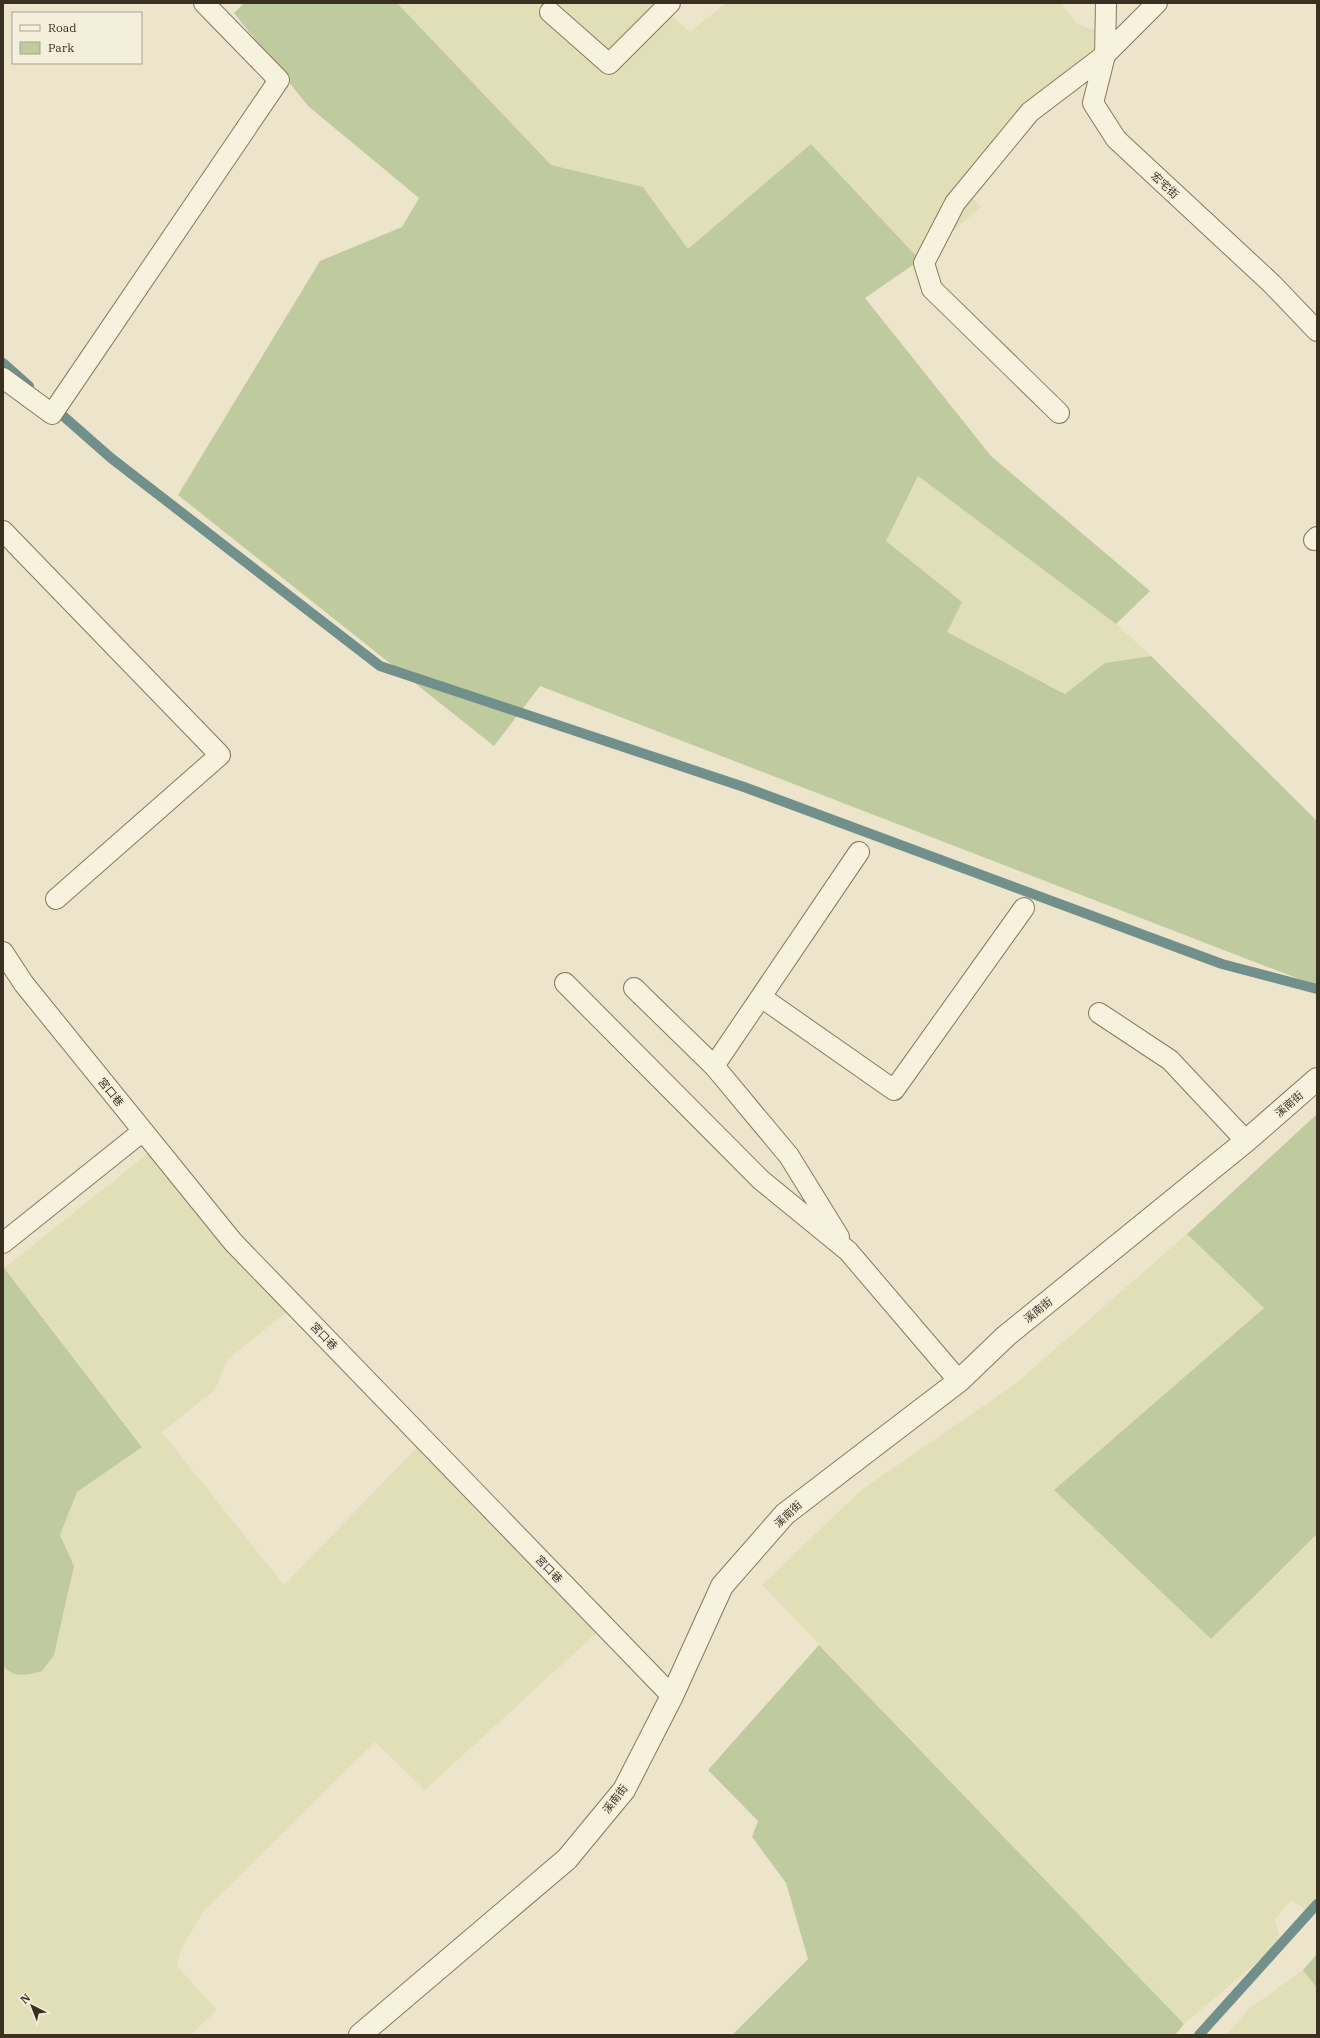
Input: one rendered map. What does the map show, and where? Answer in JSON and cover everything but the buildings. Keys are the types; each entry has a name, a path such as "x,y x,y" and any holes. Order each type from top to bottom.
{"street":[{"name":"溪南街","path":"360,2035 567,1859 624,1790 672,1696 722,1586 785,1514 959,1381 1006,1336 1246,1141 1317,1079"}],"lane":[{"path":"3,378 52,414 279,80 204,3"},
{"path":"550,12 609,64 670,3"},
{"name":"宏宅街","path":"1106,3 1105,55 1093,103 1116,140 1272,284 1317,331"},
{"path":"1059,413 932,289 924,263 955,203 1030,112 1105,55 1157,3"},
{"path":"3,531 220,755 56,899"},
{"path":"714,1066 859,852"},
{"path":"761,997 894,1090 1024,908"},
{"name":"宮口巷","path":"3,952 24,984 233,1242 672,1696"},
{"path":"565,982 760,1180 848,1251"},
{"path":"634,988 714,1066 789,1156 848,1251 959,1381"},
{"path":"1099,1013 1170,1060 1246,1141"},
{"path":"3,1243 143,1131"}],"shaded area":[{"path":"397,3 673,3 665,9 690,32 726,3 1061,3 1077,24 1115,37 1075,71 969,194 981,207 920,260 811,144 688,249 643,187 551,165"},
{"path":"918,476 1116,624 1151,656 1105,663 1066,694 947,632 886,540"},
{"path":"161,1143 298,1303 228,1359 215,1390 162,1432 284,1585 429,1435 613,1618 425,1790 375,1742 204,1911 181,1949 177,1966 217,2010 191,2035 3,2035 3,1666 10,1673 74,1566 60,1535 77,1492 142,1446 4,1268"},
{"path":"1187,1234 1264,1308 1054,1490 1211,1639 1317,1534 1317,1899 1306,1910 1291,1900 1275,1919 1281,1942 1184,2024 762,1585 860,1491 1015,1384"},
{"path":"1303,1970 1317,1988 1317,2035 1226,2035 1250,2008"}],"green space":[{"path":"244,3 397,3 551,165 643,187 688,249 811,144 920,260 865,298 991,456 1150,591 1116,624 918,476 886,541 962,602 947,632 1065,694 1105,663 1151,656 1317,821 1317,986 540,686 494,746 178,495 320,261 402,227 419,198 308,106 234,13"},
{"path":"1317,1114 1317,1534 1211,1639 1054,1490 1264,1308 1187,1234"},
{"path":"3,1268 142,1447 77,1492 60,1535 74,1566 54,1655 42,1671 21,1675 12,1673 3,1666"},
{"path":"819,1645 1184,2024 1175,2035 732,2035 808,1959 786,1883 752,1837 758,1821 708,1770"},
{"path":"1317,1954 1317,1988 1303,1970"}],"waterway":[{"path":"3,363 29,386"},
{"path":"53,407 111,458 380,666 744,787 1222,964 1317,989"},
{"path":"1199,2035 1317,1904"}]}
